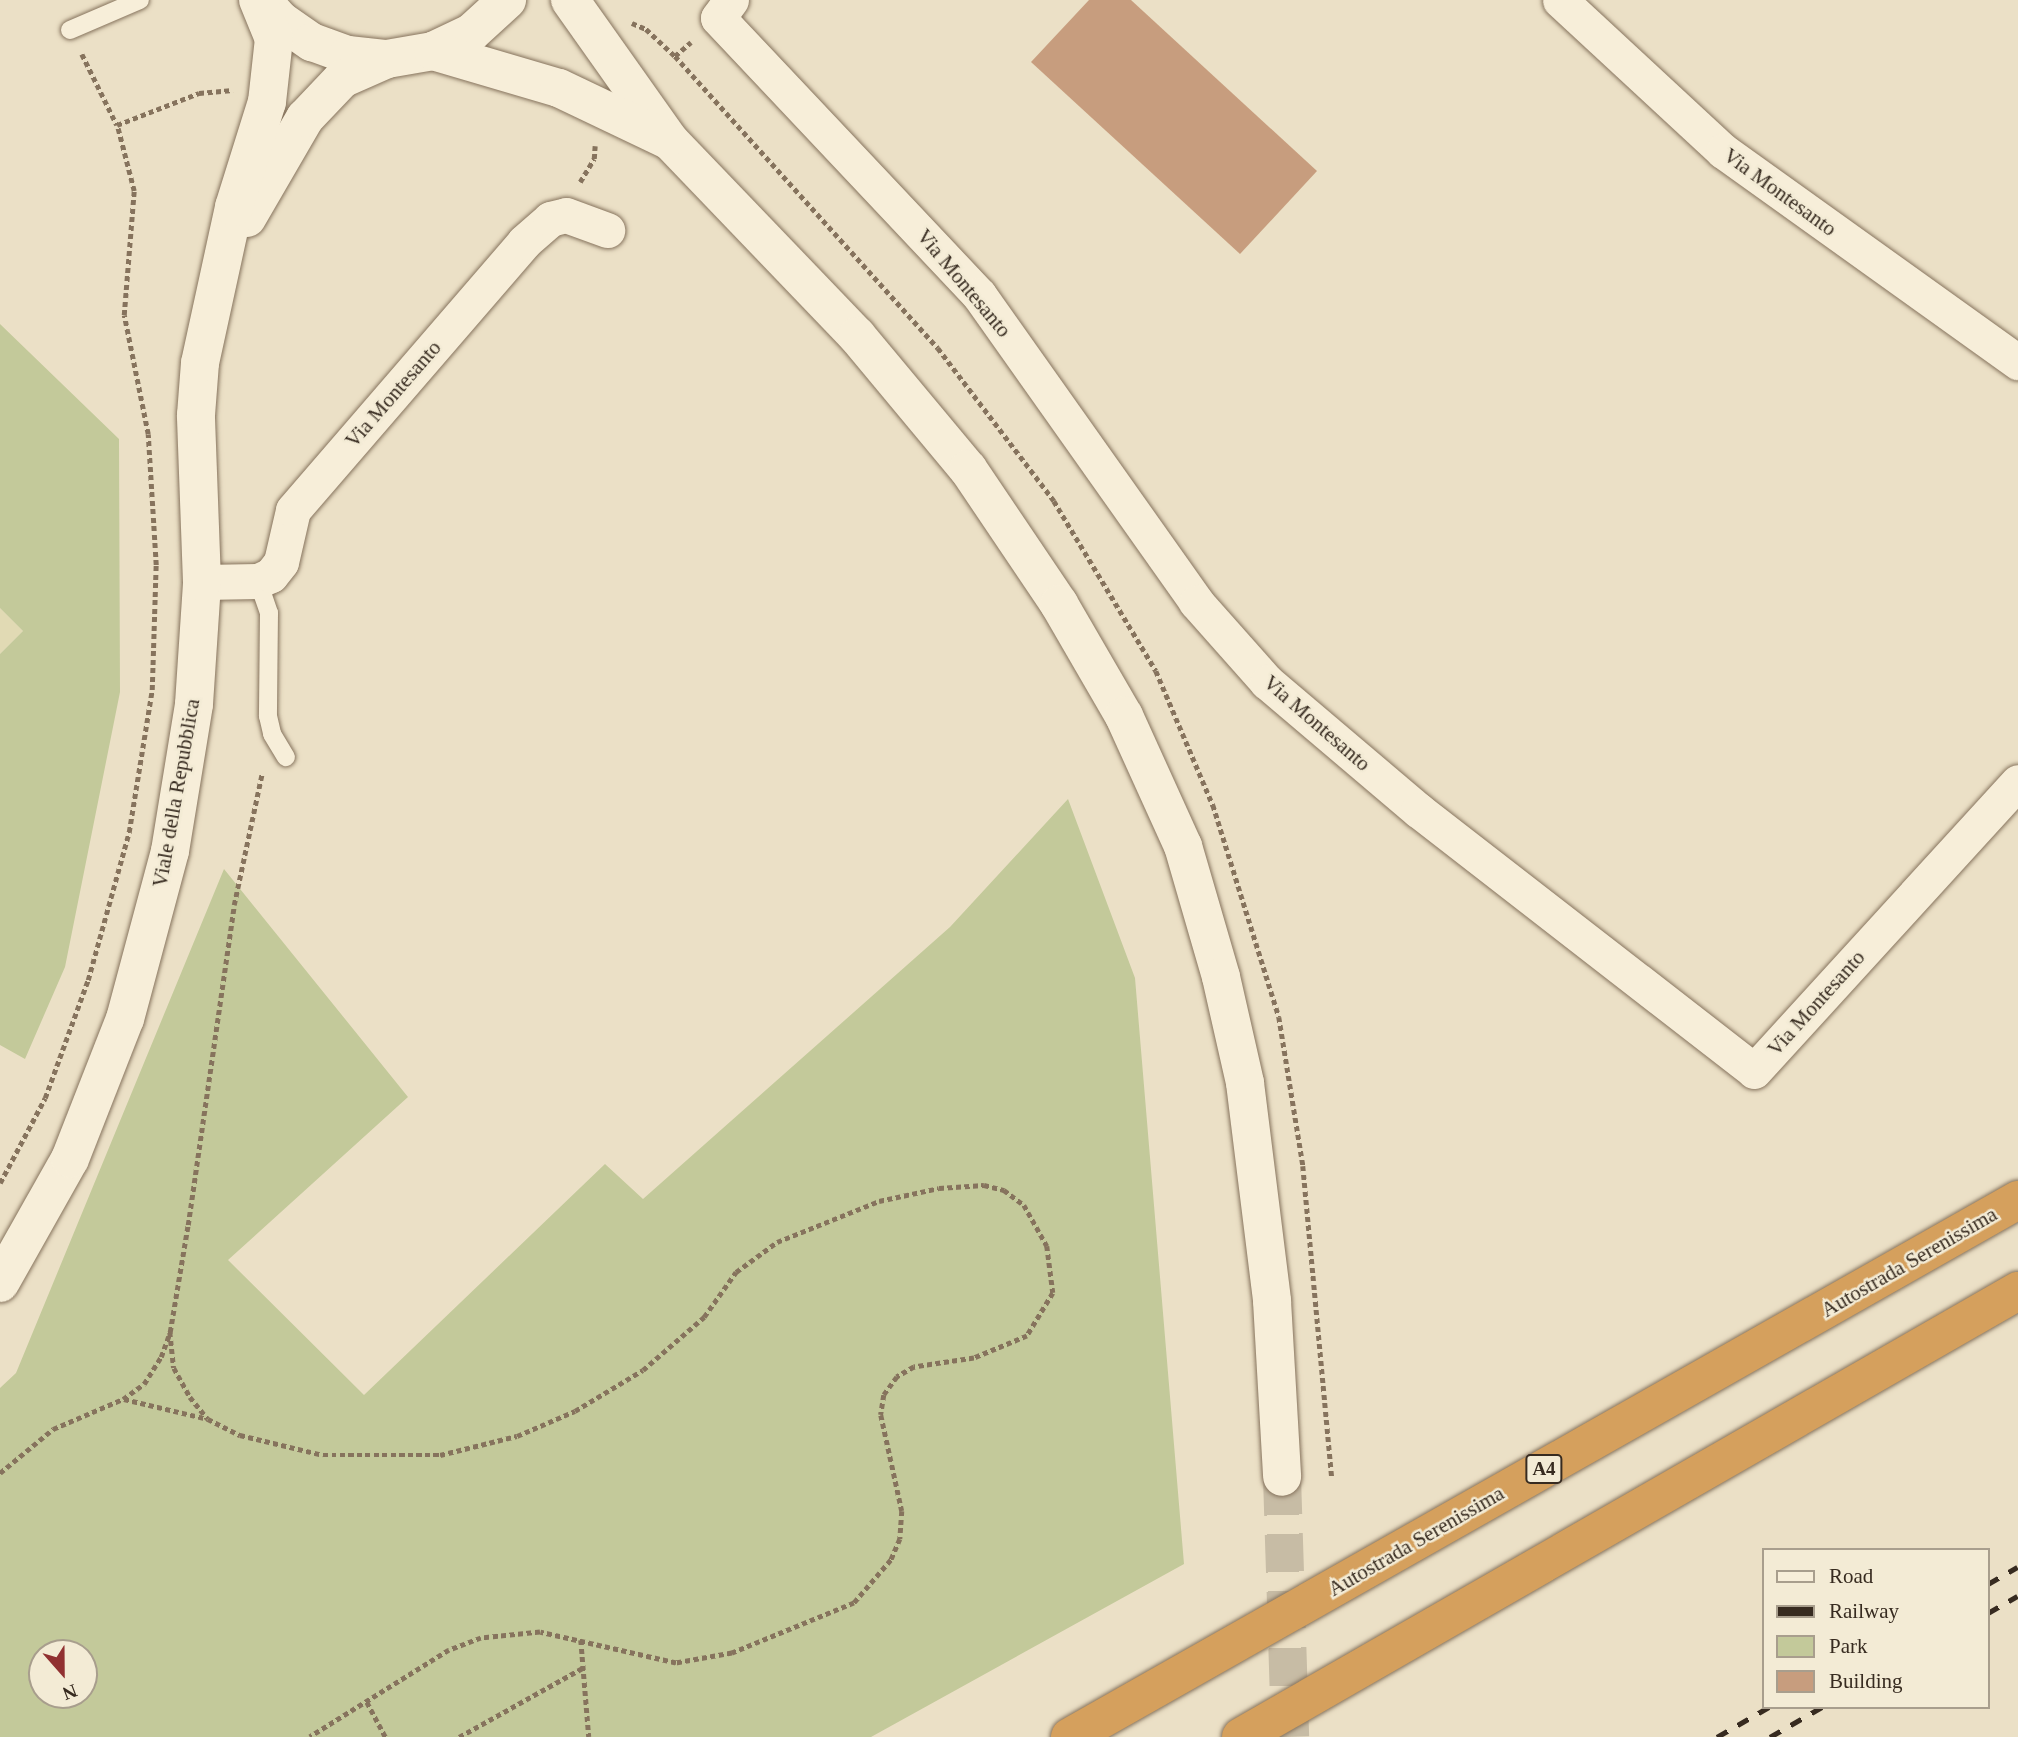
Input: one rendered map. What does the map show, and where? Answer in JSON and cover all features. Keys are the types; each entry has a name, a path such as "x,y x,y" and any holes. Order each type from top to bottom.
{"highway":[{"name":"Autostrada Serenissima","path":"1070,1737 2018,1200"},
{"path":"1241,1737 2018,1291"}],"street":[{"path":"260,0 280,20 312,41 348,55 387,59 433,51 471,33 507,0"},
{"name":"Viale della Repubblica","path":"0,1283 70,1159 125,1019 170,851 194,704 202,582 196,415 204,337 234,207 267,102 274,39 260,0"},
{"path":"570,0 670,141 857,336 968,469 1059,604 1124,716 1182,846 1221,977 1245,1083 1272,1301 1282,1477"},
{"name":"Via Montesanto","path":"731,0 718,18 979,295 1196,602 1267,682 1419,810 1754,1071 2018,782"},
{"name":"Via Montesanto","path":"1560,0 1723,151 2018,362"},
{"path":"433,51 559,88 670,141"},
{"name":"Viale della Repubblica","path":"219,273 304,118 342,79 387,59"},
{"path":"566,215 607,230"},
{"name":"Via Montesanto","path":"258,582 281,562 293,510 524,242 550,219 566,215"},
{"path":"202,582 258,582"}],"lane":[{"path":"70,30 140,0"},
{"path":"258,582 269,613 272,734 286,757"}],"path":[{"path":"601,46 626,24 635,22 646,29 867,265 1006,434 1099,571 1156,671 1213,805 1279,1017 1303,1166 1332,1478"},
{"path":"0,1183 45,1098 88,979 129,832 152,690 156,565 148,434 124,315 134,191 117,125 70,30"},
{"path":"117,125 199,93 225,89 267,102"},
{"path":"566,215 573,190 594,159 591,137"},
{"path":"208,1419 174,1368 170,1332 234,905 272,734"},
{"path":"123,1399 208,1419 276,1447 323,1455 440,1455 517,1436 575,1411 643,1370 704,1317 736,1272 789,1236 879,1201 939,1188 984,1185 1004,1190 1024,1205 1047,1246 1053,1293 1027,1336 974,1358 914,1367 897,1377 884,1395 881,1415 902,1511 900,1539 884,1570 854,1603 732,1653 676,1663 540,1632 481,1638 449,1650 310,1737"},
{"path":"0,1473 53,1429 123,1399 144,1384 170,1332"},
{"path":"581,1640 589,1737"},
{"path":"459,1737 584,1667"},
{"path":"367,1702 386,1737"}],"shaded area":[{"path":"0,608 23,631 0,654"}],"green space":[{"path":"0,324 119,439 120,692 65,967 25,1059 0,1045 0,654 23,631 0,608"},
{"path":"1068,799 1135,978 1184,1564 871,1737 0,1737 0,1388 16,1373 224,869 408,1097 228,1260 364,1395 605,1164 643,1199 950,927"}],"building":[{"path":"1089,0 1131,0 1317,171 1240,254 1031,62"}],"tunnel":[{"path":"1282,1477 1290,1737"}],"railway":[{"path":"1990,1583 2018,1567"},
{"path":"1990,1612 2018,1596"},
{"path":"1717,1737 1766,1709"},
{"path":"1770,1737 1819,1709"}]}
